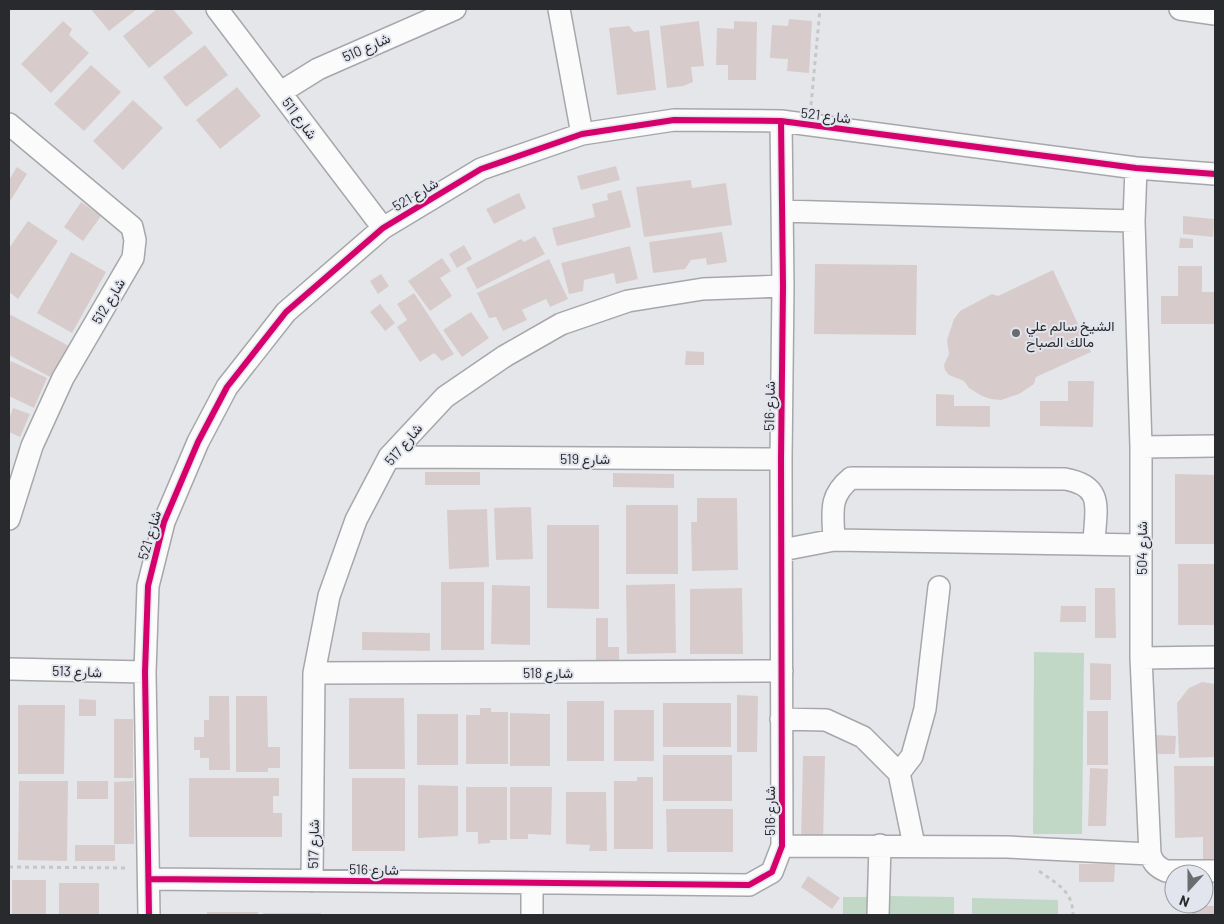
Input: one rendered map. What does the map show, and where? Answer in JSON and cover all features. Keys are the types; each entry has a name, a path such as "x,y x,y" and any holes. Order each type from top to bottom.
{"street":[{"name":"شارع 511","path":"217,9 383,228"},
{"name":"شارع 510","path":"281,92 318,69 455,9"},
{"path":"559,9 582,134"},
{"path":"1180,9 1215,14"},
{"name":"شارع 521","path":"149,915 145,672 148,586 164,522 198,442 227,387 286,312 383,228 481,169 582,134 674,120 780,121 1136,168 1215,174"},
{"name":"شارع 516","path":"149,879 750,885 772,872 782,846 781,459 783,286 780,121"},
{"name":"شارع 512","path":"9,124 132,227 135,240 133,258 62,378 32,446 9,519"},
{"name":"شارع 504","path":"1136,168 1134,221 1141,447 1141,658 1150,854"},
{"path":"782,210 1134,221"},
{"name":"شارع 517","path":"312,881 314,673 329,596 356,520 389,457 445,397 505,356 561,324 628,301 703,290 783,286"},
{"path":"1141,447 1215,446"},
{"name":"شارع 519","path":"389,457 781,459"},
{"path":"834,540 833,504 835,496 840,486 851,478 1065,479 1078,482 1091,490 1096,499 1094,543"},
{"path":"782,550 834,540 1140,545"},
{"path":"899,773 912,756 926,709 939,587"},
{"path":"1141,658 1215,657"},
{"name":"شارع 513","path":"9,669 145,672"},
{"name":"شارع 518","path":"314,673 782,671"},
{"path":"781,719 826,720 863,737 899,773 914,845"},
{"path":"878,915 880,845"},
{"path":"782,846 1007,846 1150,854 1152,861 1159,868 1166,871 1215,871"},
{"path":"532,883 532,915"}],"path":[{"path":"809,125 820,9"},
{"path":"9,867 127,868 149,879"},
{"path":"1035,868 1069,895 1073,902 1073,915"}],"green space":[{"path":"1034,652 1084,653 1082,834 1033,834"},
{"path":"886,896 954,897 954,915 886,915"},
{"path":"843,897 870,897 870,915 843,915"},
{"path":"972,898 1058,900 1058,915 972,915"}],"building":[{"path":"91,9 137,9 109,31"},
{"path":"157,9 173,9 193,33 149,68 123,36"},
{"path":"789,19 812,21 809,73 787,71 788,59 770,58 772,25 788,26"},
{"path":"63,21 72,29 69,35 89,53 51,93 21,64"},
{"path":"699,21 704,66 691,67 693,82 683,86 667,88 660,26"},
{"path":"734,21 757,22 756,80 728,80 728,65 716,65 717,28 734,29"},
{"path":"629,26 634,32 649,30 656,90 617,95 609,28"},
{"path":"205,45 228,75 186,107 163,77"},
{"path":"91,65 121,92 84,131 54,104"},
{"path":"237,87 261,116 220,149 196,120"},
{"path":"133,100 163,128 123,170 93,141"},
{"path":"616,166 620,180 581,190 577,176"},
{"path":"17,167 27,174 9,203 9,180"},
{"path":"691,180 692,188 726,183 732,225 644,237 636,187"},
{"path":"621,190 631,227 557,246 552,228 595,217 592,204 608,200 607,194"},
{"path":"519,193 526,208 494,224 486,209"},
{"path":"81,202 101,216 83,241 64,227"},
{"path":"1183,216 1214,219 1213,237 1183,234"},
{"path":"28,221 58,241 18,299 9,292 9,248"},
{"path":"722,232 727,262 707,265 706,258 691,260 685,269 653,273 649,242"},
{"path":"535,236 545,254 477,289 466,268 521,239 524,242"},
{"path":"1180,238 1193,239 1193,248 1179,248"},
{"path":"464,245 472,259 457,268 449,254"},
{"path":"630,246 638,279 616,284 614,273 584,280 583,291 569,294 561,263"},
{"path":"71,252 106,272 72,333 37,313"},
{"path":"442,258 451,271 440,278 452,296 430,311 408,281"},
{"path":"549,259 568,299 550,307 546,299 522,310 527,320 503,331 496,317 489,318 477,293"},
{"path":"815,264 917,265 916,335 814,334"},
{"path":"1178,266 1202,266 1202,292 1215,292 1215,324 1161,324 1161,296 1178,296"},
{"name":"الشيخ سالم علي مالك الصباح","path":"1053,270 1091,352 1036,377 1034,384 1019,394 1001,400 982,396 969,388 964,381 949,375 944,365 949,354 947,340 954,319 960,311 992,294 998,296"},
{"path":"381,274 389,286 378,294 370,281"},
{"path":"414,293 454,354 442,361 434,353 420,362 397,327 407,320 397,304"},
{"path":"380,304 395,323 385,331 370,312"},
{"path":"471,312 489,338 462,357 443,330"},
{"path":"9,314 69,346 52,378 9,355"},
{"path":"686,351 704,352 704,365 685,365"},
{"path":"11,361 47,378 34,408 9,396 9,367"},
{"path":"1068,381 1094,381 1093,427 1040,426 1040,401 1068,401"},
{"path":"936,394 954,395 954,406 990,406 990,427 936,426"},
{"path":"13,408 30,414 20,437 9,432 9,419"},
{"path":"425,472 480,472 480,485 425,485"},
{"path":"613,473 674,474 674,488 613,487"},
{"path":"1175,474 1215,475 1215,544 1175,544"},
{"path":"697,498 737,498 738,570 692,571 691,522 697,522"},
{"path":"626,505 678,505 678,574 626,574"},
{"path":"531,507 533,559 496,560 494,508"},
{"path":"487,509 489,567 449,569 447,510"},
{"path":"547,525 599,525 599,609 547,608"},
{"path":"1178,564 1215,564 1215,625 1178,625"},
{"path":"441,582 484,582 484,650 441,650"},
{"path":"675,584 676,653 627,654 626,585"},
{"path":"492,585 530,586 530,645 491,644"},
{"path":"742,588 743,654 690,654 690,589"},
{"path":"1095,588 1115,588 1116,638 1095,638"},
{"path":"1061,606 1086,606 1086,622 1060,622"},
{"path":"596,618 608,618 608,647 619,647 619,661 596,661"},
{"path":"362,632 430,633 430,651 362,650"},
{"path":"1090,663 1111,664 1111,700 1090,700"},
{"path":"1202,682 1215,684 1215,757 1179,758 1177,703 1189,688"},
{"path":"737,695 758,696 757,752 737,752"},
{"path":"209,696 229,696 230,770 209,770 209,758 200,758 200,750 194,750 194,737 204,737 204,720 209,720"},
{"path":"236,696 267,696 268,747 280,747 280,768 268,768 268,772 236,772"},
{"path":"349,698 404,698 405,769 349,769"},
{"path":"79,699 96,700 96,716 79,716"},
{"path":"567,701 604,701 604,761 567,761"},
{"path":"663,703 731,703 731,747 663,747"},
{"path":"18,705 65,705 64,774 18,774"},
{"path":"480,708 491,708 491,712 508,712 508,764 466,764 466,715 480,715"},
{"path":"614,710 654,710 654,761 614,761"},
{"path":"1087,711 1108,711 1108,765 1087,765"},
{"path":"510,713 550,714 550,766 510,766"},
{"path":"417,714 458,714 458,765 417,765"},
{"path":"114,719 133,719 133,778 114,778"},
{"path":"1155,735 1176,736 1175,754 1154,754"},
{"path":"663,755 732,755 732,801 663,801"},
{"path":"803,756 825,756 823,842 801,842"},
{"path":"1174,766 1215,766 1215,859 1203,859 1203,837 1175,838"},
{"path":"1090,768 1108,769 1106,826 1088,826"},
{"path":"637,777 653,777 653,849 614,849 614,781 637,781"},
{"path":"189,778 279,778 279,796 273,796 273,813 282,813 282,837 189,837"},
{"path":"352,778 405,778 405,851 352,851"},
{"path":"19,781 68,781 67,861 18,860"},
{"path":"77,781 108,781 108,799 77,799"},
{"path":"134,781 134,844 114,844 114,782"},
{"path":"418,785 458,786 458,836 418,838"},
{"path":"466,787 507,787 507,840 490,840 490,843 478,844 478,832 466,832"},
{"path":"510,787 552,787 551,835 528,834 528,839 510,839"},
{"path":"566,792 606,792 607,851 589,851 590,845 566,844"},
{"path":"666,809 733,809 733,852 667,852"},
{"path":"75,845 115,845 115,861 75,861"},
{"path":"1079,864 1115,864 1114,882 1079,882"},
{"path":"808,876 840,898 832,909 801,887"},
{"path":"12,880 46,880 46,915 12,915"},
{"path":"59,883 99,883 99,915 59,915"},
{"path":"1215,906 1215,915 1192,915 1214,914"},
{"path":"207,912 258,912 258,915 207,915"},
{"path":"263,913 321,913 321,915 263,915"}],"cycle path":[{"path":"149,915 145,672 148,586 164,522 198,442 227,387 286,312 383,228 481,169 582,134 674,120 781,121 1136,168 1215,174"},
{"path":"149,879 749,885 772,872 782,846 781,459 783,286 781,121"}],"place":[{"name":"الشيخ سالم علي مالك الصباح","path":"1016,333"}]}
